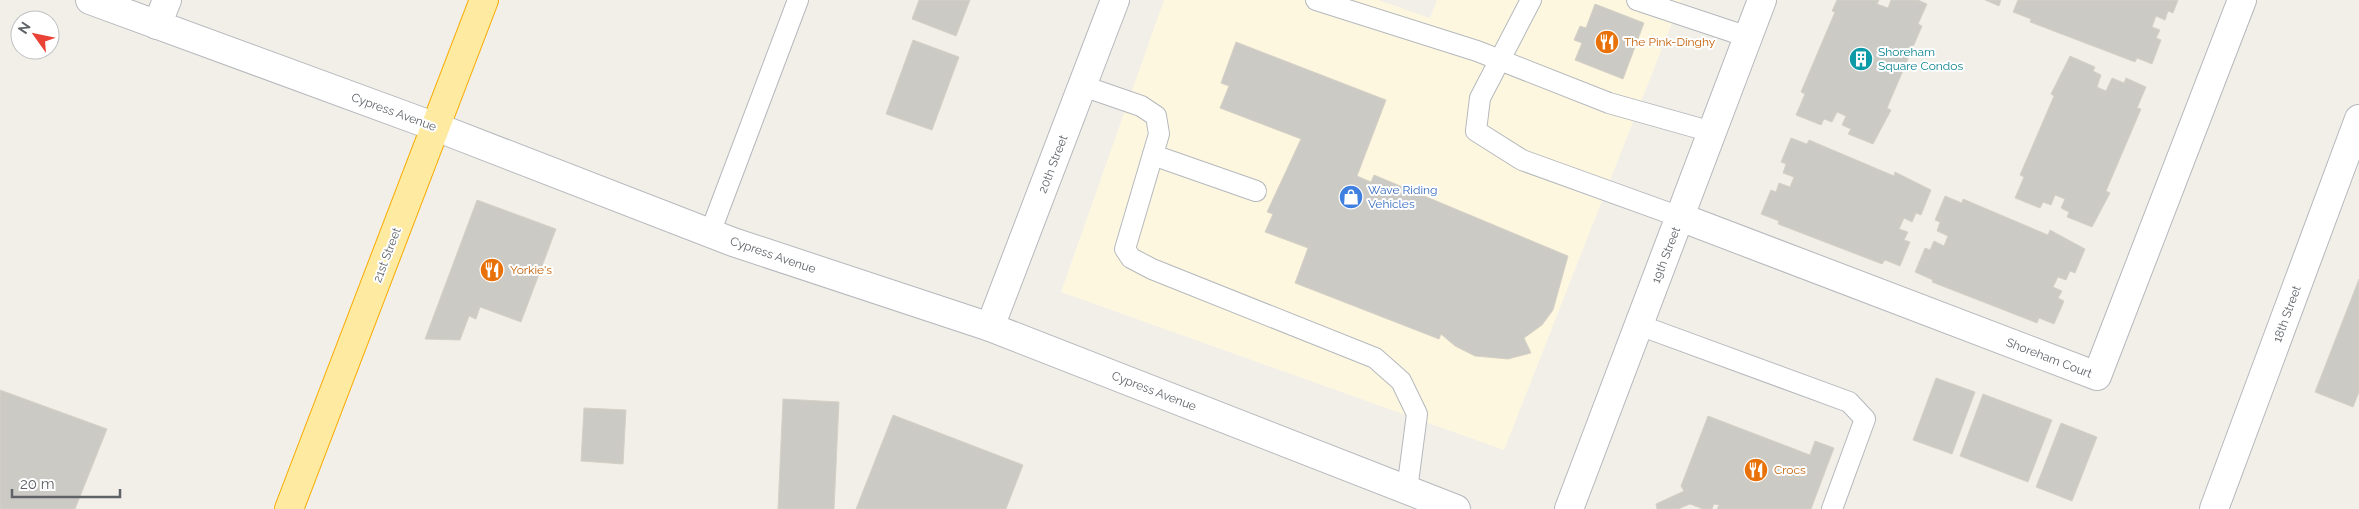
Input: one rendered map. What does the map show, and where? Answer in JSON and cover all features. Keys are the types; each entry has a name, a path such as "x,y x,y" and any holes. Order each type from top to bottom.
{"highway":[{"name":"21st Street","path":"289,509 484,0"}],"street":[{"name":"Cypress Avenue","path":"90,0 436,127 733,242 990,327 1456,509"},
{"path":"157,25 166,0"},
{"name":"20th Street","path":"990,327 1115,0"},
{"name":"19th Street","path":"1569,509 1762,0"},
{"name":"Shoreham Court","path":"1680,217 2097,376 2242,0"},
{"name":"18th Street","path":"2214,509 2359,119"}],"lane":[{"path":"710,232 798,0"},
{"path":"1316,0 1498,60 1608,103 1712,132"},
{"path":"1531,0 1498,60 1480,98 1476,131 1522,160 1680,217"},
{"path":"1637,0 1748,37"},
{"path":"1083,86 1141,106 1156,116 1158,134 1125,249 1131,258 1152,269 1375,358 1401,381 1418,414 1407,490"},
{"path":"1153,155 1256,191"},
{"path":"1639,325 1849,402 1864,419 1832,509"}],"shaded area":[{"path":"1164,0 1378,0 1430,18 1437,0 1681,0 1504,450 1061,292"}],"building":[{"path":"919,0 970,0 956,36 912,19"},
{"name":"Shoreham Square Condos","path":"1837,0 1879,0 1877,4 1888,8 1891,0 1918,0 1927,4 1918,24 1922,26 1887,108 1891,110 1873,144 1848,134 1851,129 1842,125 1846,116 1837,112 1832,122 1824,119 1821,125 1796,115 1805,94 1801,92 1835,12 1832,11"},
{"path":"1985,0 2001,0 1999,6"},
{"path":"2018,0 2178,0 2173,13 2168,11 2165,20 2156,16 2152,27 2160,30 2156,38 2161,40 2152,64 2137,58 2135,62 2030,22 2031,19 2013,12"},
{"name":"The Pink-Dinghy","path":"1595,4 1644,23 1623,79 1575,60 1582,43 1574,40 1580,26 1586,28"},
{"path":"913,40 959,57 932,130 886,114"},
{"name":"Wave Riding Vehicles","path":"1236,42 1386,100 1357,176 1371,182 1374,175 1568,256 1553,310 1542,325 1524,338 1531,353 1508,359 1475,356 1455,346 1441,334 1439,339 1295,283 1308,248 1265,232 1273,214 1267,212 1301,139 1220,108 1229,86 1221,83"},
{"path":"2070,56 2095,67 2093,71 2101,75 2097,87 2106,91 2112,78 2124,83 2126,78 2146,87 2137,108 2141,109 2106,191 2110,193 2092,227 2067,217 2069,212 2061,208 2065,199 2055,195 2051,205 2043,202 2040,208 2015,198 2024,177 2020,175 2054,96 2051,94"},
{"path":"1791,138 1807,144 1809,140 1894,176 1895,172 1931,190 1921,215 1916,213 1912,222 1904,218 1899,229 1908,232 1904,240 1910,242 1900,266 1885,260 1882,264 1778,224 1779,221 1761,214 1771,190 1776,192 1779,183 1790,187 1794,177 1783,173 1786,164 1781,162"},
{"path":"1945,196 1962,203 1963,199 2048,235 2050,230 2085,249 2075,273 2070,271 2066,280 2058,277 2053,287 2062,291 2058,298 2064,301 2054,324 2039,318 2037,323 1932,282 1933,280 1915,272 1925,248 1930,250 1934,241 1944,246 1948,236 1937,231 1940,222 1935,220"},
{"path":"477,200 556,229 521,322 480,307 476,319 469,316 460,340 425,339"},
{"path":"2359,279 2359,392 2353,407 2315,392"},
{"path":"1936,378 1975,392 1952,454 1913,440"},
{"path":"0,390 107,429 75,509 0,509"},
{"path":"1983,394 2052,420 2028,482 1960,456"},
{"path":"783,399 839,402 834,509 778,509"},
{"path":"584,408 626,410 623,464 581,461"},
{"path":"893,415 1023,465 1006,509 856,509"},
{"name":"Crocs","path":"1708,416 1810,455 1815,441 1834,448 1811,509 1717,509 1719,505 1714,504 1712,509 1703,509 1690,504 1678,509 1657,509 1656,504 1684,491 1681,486"},
{"path":"2061,423 2097,437 2072,501 2036,487"}],"place":[{"name":"The Pink-Dinghy","path":"1607,42"},
{"name":"Shoreham Square Condos","path":"1861,59"},
{"name":"Wave Riding Vehicles","path":"1351,197"},
{"name":"Yorkie's","path":"492,270"},
{"name":"Crocs","path":"1756,470"}]}
